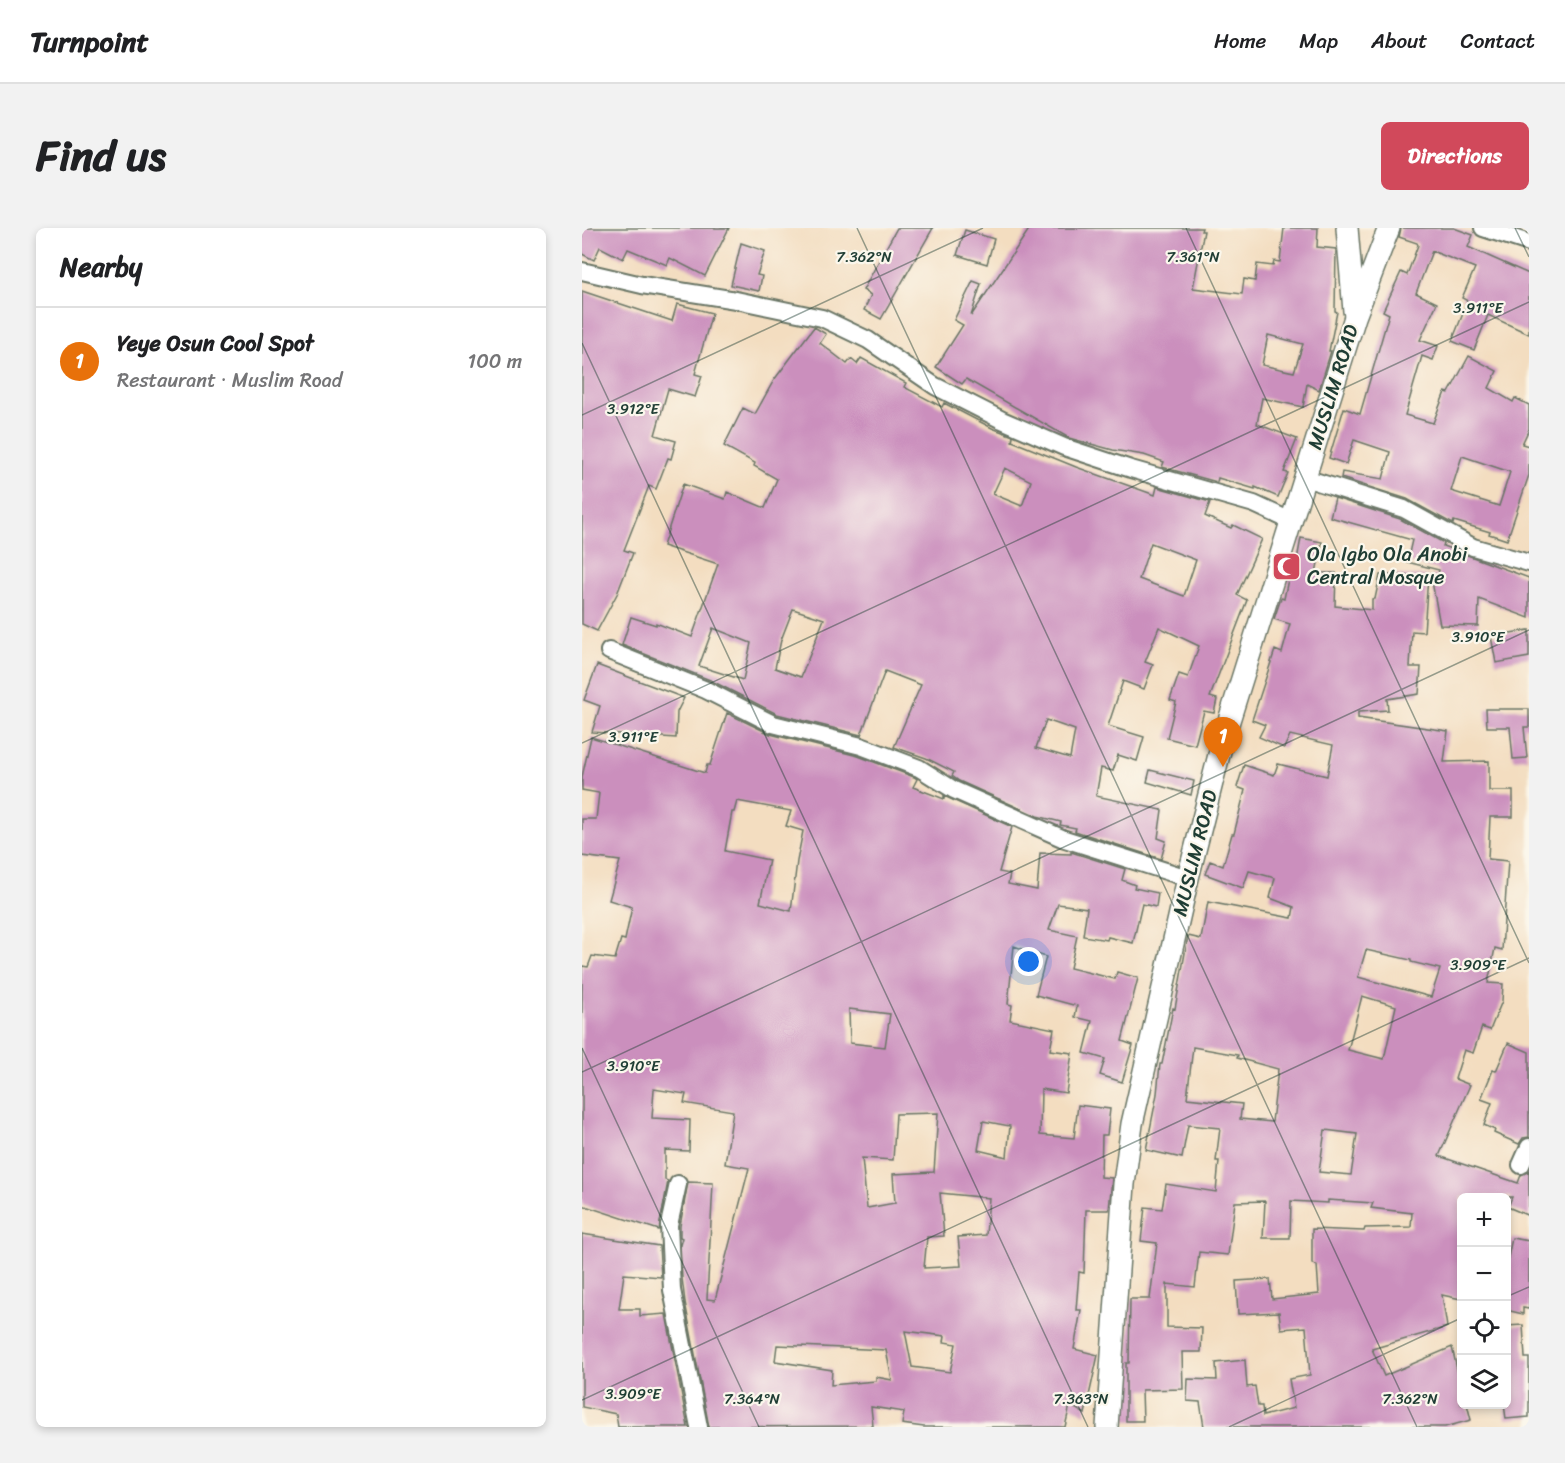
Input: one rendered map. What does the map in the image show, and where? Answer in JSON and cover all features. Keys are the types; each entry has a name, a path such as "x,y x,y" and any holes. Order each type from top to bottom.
{"street":[{"path":"1347,228 1355,317"},
{"name":"MUSLIM ROAD","path":"1107,1427 1124,1184 1132,1124 1188,878 1222,742 1293,522 1355,317 1389,228"},
{"path":"1483,228 1529,243"},
{"path":"582,271 642,285 736,300 822,318 868,340 935,386 1002,420 1064,447 1131,469 1254,504 1293,522"},
{"path":"1305,478 1404,509 1473,547 1529,563"},
{"path":"609,651 706,690 773,724 861,746 919,768 954,790 1062,838 1188,878"},
{"path":"1521,1165 1529,1147"},
{"path":"678,1184 669,1225 672,1290 699,1427"}],"building":[{"path":"582,228 729,228 705,276 670,258 667,265 628,249 623,259 600,247 594,260 582,254"},
{"path":"897,228 933,228 881,319 864,310 871,295 863,290"},
{"path":"1030,228 1202,228 1201,231 1204,231 1193,288 1242,294 1244,279 1255,281 1257,264 1273,266 1274,261 1280,262 1284,228 1318,228 1317,247 1336,249 1335,311 1337,312 1329,351 1331,351 1319,390 1307,384 1303,407 1262,398 1257,424 1297,439 1284,472 1288,473 1278,497 1255,487 1255,489 1218,478 1217,482 1162,467 1164,462 1144,455 1113,450 1069,438 966,379 962,384 936,367 963,325 954,320 973,281 981,284 971,316","holes":["1268,335 1303,344 1294,372 1262,365"]},
{"path":"1401,228 1454,228 1473,235 1468,247 1529,274 1529,334 1488,315 1474,350 1452,341 1468,301 1462,298 1475,268 1432,251 1416,293 1437,303 1420,340 1438,346 1433,360 1422,356 1405,415 1433,423 1445,392 1449,393 1469,356 1497,371 1489,388 1513,402 1515,398 1529,405 1529,429 1522,444 1529,446 1529,475 1507,540 1454,521 1453,524 1407,499 1341,478 1342,472 1383,479 1390,452 1354,440 1346,464 1329,458 1344,408 1360,414 1389,314 1383,311 1401,272 1407,275 1418,245 1399,237","holes":["1462,456 1510,472 1499,506 1451,491"]},
{"path":"965,230 994,239 987,264 957,255"},
{"path":"741,243 765,251 757,275 762,276 759,291 731,285"},
{"path":"582,291 672,321 677,304 712,313 695,374 702,376 695,397 668,389 655,435 676,441 671,459 668,458 656,489 649,486 624,550 633,553 617,594 597,631 582,624"},
{"path":"814,327 826,334 820,343 847,364 851,359 857,364 861,358 906,383 904,387 942,407 944,403 992,428 1013,436 1012,441 1076,467 1155,495 1157,487 1210,502 1205,516 1231,528 1233,525 1262,539 1237,595 1247,600 1210,697 1217,699 1214,713 1204,711 1195,745 1167,738 1176,702 1170,700 1179,674 1188,677 1199,646 1159,627 1145,662 1153,665 1144,689 1123,681 1108,726 1144,737 1137,761 1118,755 1113,771 1101,768 1096,796 1162,810 1158,838 1166,841 1161,859 1075,831 1076,828 1060,825 1061,822 1037,816 959,781 952,776 954,772 926,758 894,747 921,685 885,671 861,735 777,714 710,680 622,645 631,617 656,625 656,623 692,637 718,564 663,546 683,484 725,499 727,492 765,508 777,479 754,466 755,463 724,446 743,408 755,414 774,380","holes":["1005,468 1031,481 1022,506 993,494","1151,543 1196,560 1184,596 1139,579","793,609 824,619 801,677 775,668 781,640","713,628 751,643 743,680 699,666","1046,720 1075,730 1070,758 1036,748"]},
{"path":"1335,498 1400,519 1444,543 1443,546 1529,578 1529,618 1479,599 1478,626 1440,625 1431,576 1438,576 1439,570 1407,562 1412,540 1330,517"},
{"path":"1301,538 1322,542 1316,573 1336,573 1335,606 1372,610 1372,599 1375,599 1380,575 1428,576 1424,632 1412,631 1410,667 1421,667 1419,694 1387,699 1388,710 1358,712 1358,718 1448,731 1444,762 1489,761 1489,791 1513,791 1513,817 1490,817 1488,859 1508,861 1502,950 1495,948 1488,983 1503,984 1502,1001 1490,1030 1482,1027 1473,1053 1464,1050 1455,1079 1470,1085 1439,1156 1518,1183 1521,1175 1529,1171 1529,1216 1511,1208 1511,1193 1457,1193 1457,1298 1442,1295 1447,1327 1372,1349 1384,1376 1452,1347 1457,1369 1457,1409 1468,1409 1471,1420 1445,1427 1204,1427 1200,1402 1187,1401 1188,1379 1217,1380 1216,1363 1245,1360 1247,1387 1255,1386 1258,1406 1262,1406 1263,1416 1294,1408 1289,1379 1310,1375 1306,1327 1281,1329 1279,1312 1238,1314 1236,1281 1270,1279 1272,1299 1319,1294 1317,1265 1312,1264 1312,1229 1364,1231 1365,1228 1411,1227 1412,1213 1371,1208 1373,1203 1328,1200 1328,1203 1291,1201 1290,1238 1263,1238 1265,1201 1235,1202 1228,1255 1199,1252 1195,1287 1167,1284 1167,1327 1202,1328 1201,1352 1182,1352 1183,1389 1142,1390 1143,1421 1126,1421 1126,1363 1129,1363 1130,1299 1150,1299 1157,1243 1141,1241 1145,1207 1162,1209 1166,1184 1216,1192 1219,1161 1216,1161 1220,1128 1188,1125 1182,1158 1146,1150 1157,1094 1160,1064 1162,1064 1173,1008 1175,1009 1188,936 1201,939 1208,902 1292,918 1294,907 1270,898 1275,878 1249,871 1243,888 1205,874 1210,861 1223,866 1245,790 1237,787 1244,765 1274,775 1278,764 1327,776 1333,745 1290,735 1284,748 1259,737 1265,725 1252,720 1275,650 1282,653 1290,624 1274,619 1281,598 1284,599 1290,569 1295,571","holes":["1366,950 1440,969 1431,997 1358,977","1362,996 1396,1006 1384,1059 1348,1050","1193,1047 1238,1055 1237,1058 1278,1069 1272,1122 1240,1119 1242,1104 1187,1098","1325,1130 1357,1134 1351,1175 1319,1172"]},
{"path":"1529,630 1529,657 1496,663 1491,636"},
{"path":"597,665 684,698 677,712 676,738 592,732 600,706 584,700"},
{"path":"1486,709 1529,709 1529,727 1524,727 1527,758 1513,759 1510,727 1487,727"},
{"path":"727,713 770,734 858,756 914,777 917,779 913,787 944,799 944,796 1012,827 999,872 1010,874 1008,884 1037,890 1040,853 1071,854 1071,852 1125,869 1122,880 1135,885 1134,888 1158,893 1156,907 1142,904 1133,943 1108,937 1107,940 1083,936 1087,908 1058,904 1049,930 1077,936 1070,968 1115,979 1117,972 1138,978 1122,1041 1133,1045 1122,1082 1100,1075 1105,1059 1084,1053 1092,1021 1075,1017 1077,1006 1036,995 1046,957 1014,946 1008,1004 1012,1005 1010,1020 1054,1029 1050,1050 1072,1053 1066,1093 1041,1089 1040,1135 1074,1138 1078,1105 1110,1109 1107,1135 1102,1135 1101,1177 1112,1178 1109,1210 1086,1210 1084,1273 1079,1272 1076,1310 1081,1310 1074,1349 1098,1355 1085,1414 1070,1405 1065,1427 924,1427 902,1424 904,1412 871,1407 873,1426 709,1427 685,1302 680,1226 688,1182 713,1183 707,1299 715,1300 749,1168 725,1164 733,1111 684,1103 686,1094 654,1089 652,1118 690,1120 689,1151 665,1150 665,1180 668,1181 659,1230 582,1205 582,966 588,967 592,956 615,959 621,939 625,940 632,907 609,900 620,861 582,856 582,819 596,819 599,793 582,790 582,777 591,737 705,773 707,765 710,765","holes":["737,801 791,811 786,826 803,831 791,911 760,903 769,860 725,851 732,812 734,812","849,1009 890,1014 885,1047 850,1043","938,1113 934,1172 893,1174 895,1203 867,1208 862,1158 893,1160 896,1114","983,1121 1010,1126 1007,1157 978,1150","940,1193 989,1198 986,1235 958,1237 961,1266 924,1268 927,1237 944,1236","905,1331 945,1336 944,1342 956,1344 950,1372 912,1367","777,1345 886,1350 892,1380 876,1377 876,1381 831,1385 832,1370 775,1361"]},
{"path":"1150,770 1194,781 1191,795 1147,782"},
{"path":"1508,1043 1529,1052 1529,1137 1523,1138 1519,1144 1494,1133 1495,1130 1484,1125 1492,1103 1481,1099"},
{"path":"582,1234 659,1246 661,1277 624,1274 619,1309 640,1309 640,1316 666,1314 688,1427 618,1427 616,1414 582,1407"},
{"path":"1512,1238 1529,1241 1529,1309 1523,1308 1523,1314 1511,1311"},
{"path":"1523,1325 1525,1358 1529,1358 1529,1417 1506,1419 1505,1409 1511,1409 1511,1326"}],"place":[{"name":"Ola Igbo Ola Anobi Central Mosque","path":"1286,566"},
{"name":"Yeye Osun Cool Spot","path":"1223,767"}]}
